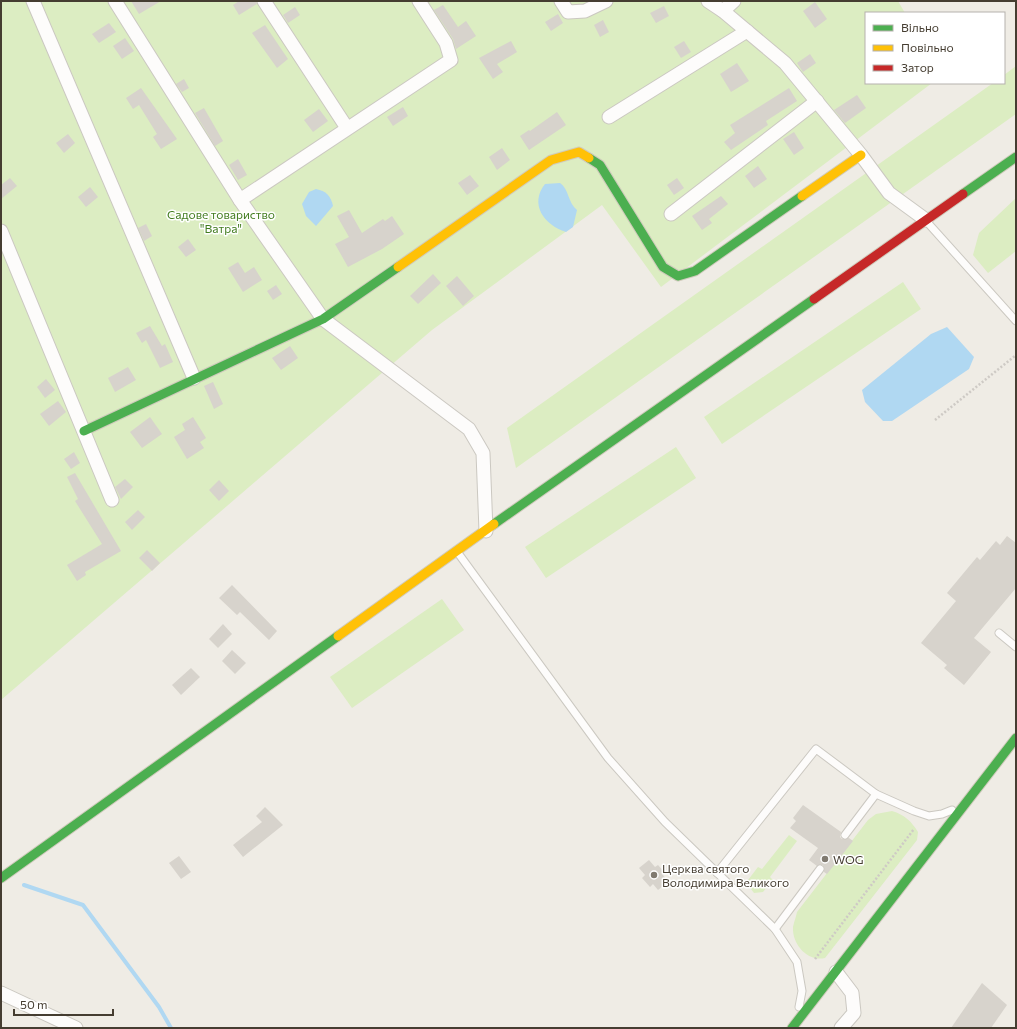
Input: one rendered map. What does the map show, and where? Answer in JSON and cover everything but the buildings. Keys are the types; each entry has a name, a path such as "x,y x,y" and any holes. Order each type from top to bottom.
{"main road":[{"path":"84,431 194,378 323,319 551,160 579,152 600,165 663,267 678,276 695,271 861,154"},
{"path":"1,878 456,551 1016,157"},
{"path":"794,1025 1016,738"}],"street":[{"path":"33,1 194,378"},
{"path":"115,1 240,200 323,319 469,430 483,453 486,531"},
{"path":"264,1 347,128"},
{"path":"240,200 451,60 446,43 419,1"},
{"path":"561,1 568,12 585,11 606,1"},
{"path":"708,1 723,11 785,63 861,154 889,193 926,220"},
{"path":"723,11 734,1"},
{"path":"609,117 747,31"},
{"path":"671,214 817,101"},
{"path":"1,231 112,500"},
{"path":"836,972 852,994 854,1013 841,1028"},
{"path":"1,993 76,1028"}],"lane":[{"path":"926,220 1016,321"},
{"path":"456,551 608,758 665,822 775,929 797,962 802,991 794,1025"},
{"path":"999,633 1016,646"},
{"path":"717,873 816,749 876,794 929,816 942,814 966,803"},
{"path":"845,835 876,794"},
{"path":"775,929 820,868"}],"path":[{"path":"935,420 1016,355"},
{"path":"815,959 914,829"}],"green space":[{"name":"Садове товариство \"Ватра\"","path":"1,1 898,1 904,12 865,12 865,84 931,84 661,287 602,205 432,330 1,700"},
{"path":"1016,66 1016,114 516,468 507,428 992,84 1005,84 1005,74"},
{"path":"1016,198 1016,251 988,273 973,255 979,233"},
{"path":"903,282 921,309 722,444 704,417"},
{"path":"676,447 696,478 546,578 525,547"},
{"path":"442,599 464,630 352,708 330,677"},
{"path":"892,811 907,819 913,825 918,832 917,840 825,958 819,959 807,955 798,946 793,934 793,927 797,912 868,820 876,814"},
{"path":"789,835 797,841 770,877 773,880 763,892 754,893 748,885 748,880 758,867 762,869"}],"water":[{"path":"560,183 577,210 573,227 566,232 558,229 545,219 541,213 538,199 545,184"},
{"path":"316,189 328,194 333,206 316,226 306,216 302,204 309,192"},
{"path":"947,327 974,357 969,369 892,421 883,421 865,402 862,390 931,334"}],"waterway":[{"path":"24,885 83,905 159,1007 171,1028"}],"traffic: fast":[{"path":"963,194 1016,157"},
{"path":"589,158 600,165 663,267 678,276 695,271 802,196"},
{"path":"84,431 323,319 398,267"},
{"path":"494,524 814,299"},
{"path":"1,878 338,636"},
{"path":"792,1028 1016,738"}],"traffic: slow":[{"path":"398,267 551,160 579,152 589,158"},
{"path":"802,196 861,155"},
{"path":"338,636 494,524"}],"traffic: jam":[{"path":"814,299 963,194"}],"place":[{"name":"WOG","path":"825,859"},
{"name":"Церква святого Володимира Великого","path":"654,875"}]}
